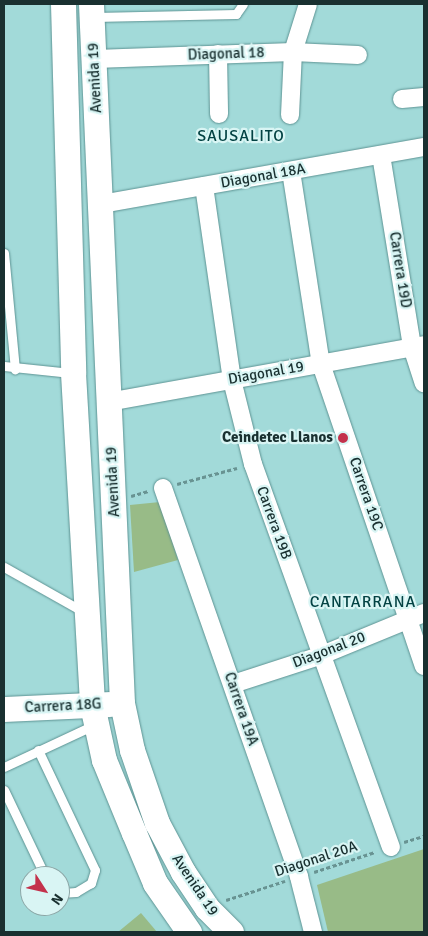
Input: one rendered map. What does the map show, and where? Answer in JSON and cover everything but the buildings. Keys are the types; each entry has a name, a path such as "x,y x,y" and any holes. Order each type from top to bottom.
{"main road":[{"name":"Avenida 19","path":"63,4 74,373 94,714 104,760 155,883 189,932"},
{"name":"Avenida 19","path":"91,10 95,59 122,703 132,750 157,823 188,879 208,908 231,932"},
{"name":"Carrera 18G","path":"4,709 94,714 122,703"}],"street":[{"path":"290,115 293,52 308,4"},
{"name":"Diagonal 18","path":"95,59 293,52 358,55"},
{"path":"218,54 219,114"},
{"path":"402,99 424,97"},
{"name":"Diagonal 18A","path":"101,204 424,148"},
{"name":"Carrera 19D","path":"381,155 424,383"},
{"name":"Carrera 19C","path":"291,171 321,364 416,616 424,666"},
{"name":"Carrera 19B","path":"204,186 232,380 253,464 392,847"},
{"name":"Diagonal 19","path":"108,402 418,346"},
{"name":"Carrera 19A","path":"163,488 300,877 313,932"},
{"name":"Diagonal 20","path":"233,684 322,655 416,616"}],"lane":[{"path":"91,10 236,14 244,4"},
{"path":"4,253 15,368"},
{"path":"4,366 74,373"},
{"path":"4,567 87,613"},
{"path":"4,767 38,750 94,714"},
{"path":"38,750 95,870 91,883 76,892 70,892"},
{"path":"4,790 39,866"}],"path":[{"path":"124,498 253,464"},
{"name":"Diagonal 20A","path":"224,900 424,836"}],"green space":[{"path":"160,502 178,560 134,572 130,505"},
{"path":"424,849 424,932 328,932 317,885"},
{"path":"141,913 157,932 118,932"}],"place":[{"name":"Ceindetec Llanos","path":"343,438"}],"district":[{"name":"SAUSALITO","path":"241,136"},
{"name":"CANTARRANA","path":"363,602"}]}
